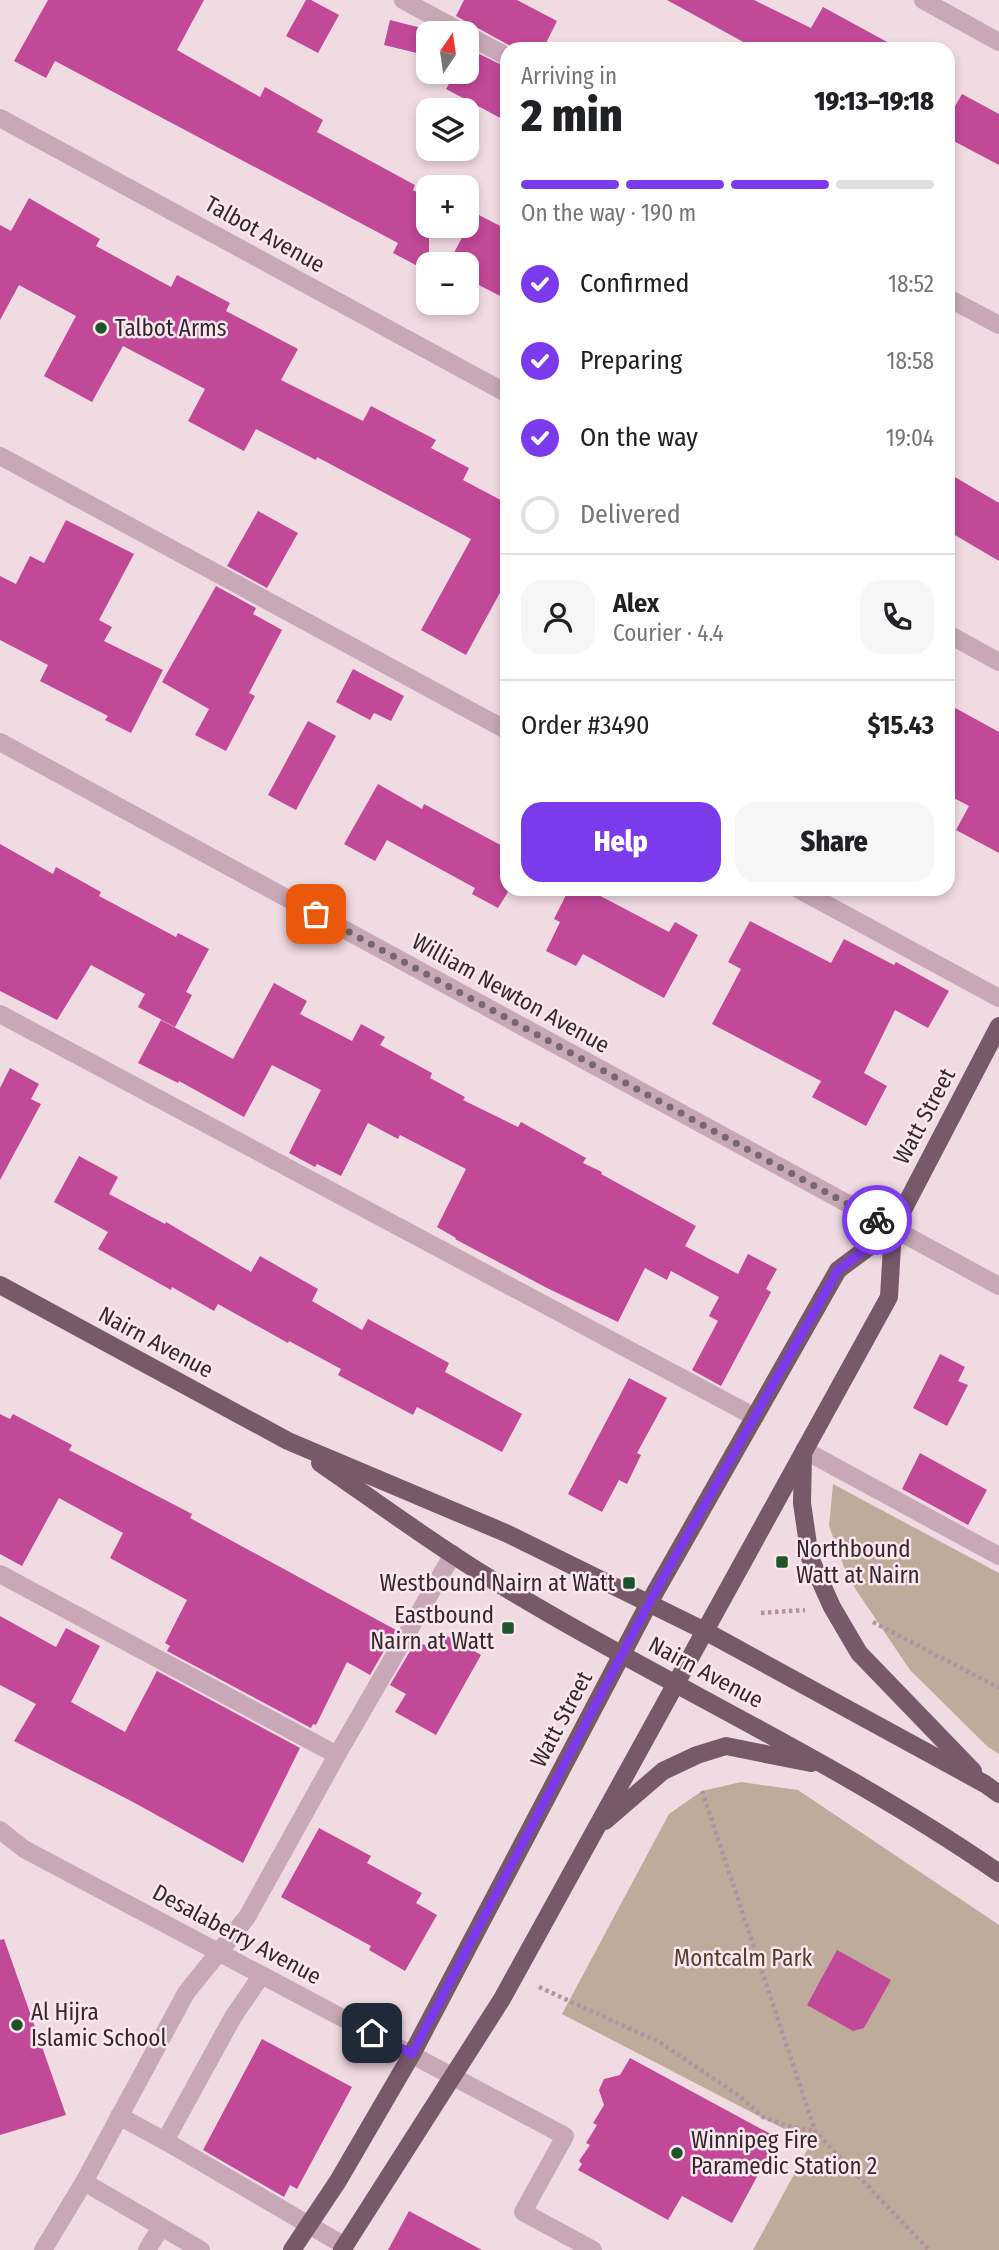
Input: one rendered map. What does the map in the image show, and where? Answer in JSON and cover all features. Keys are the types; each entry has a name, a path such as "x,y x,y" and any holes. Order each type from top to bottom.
{"main road":[{"name":"Watt Street","path":"344,2248 515,1976 889,1297 893,1229 999,1026"},
{"name":"Watt Street","path":"292,2250 338,2181 412,2054 649,1603 838,1270 893,1229"},
{"name":"Nairn Avenue","path":"0,1285 288,1441 508,1534 705,1631 992,1789"},
{"name":"Nairn Avenue","path":"288,1441 486,1576 676,1685 831,1767 999,1872"},
{"path":"804,1450 802,1503 810,1558 832,1607 859,1653 992,1789"},
{"path":"595,1830 663,1771 697,1755 726,1746 831,1767"}],"street":[{"path":"402,0 441,21"},
{"path":"923,0 999,41"},
{"path":"480,42 500,53"},
{"name":"Talbot Avenue","path":"0,118 500,390"},
{"path":"955,302 999,325"},
{"path":"0,456 500,728"},
{"path":"955,638 999,662"},
{"name":"William Newton Avenue","path":"0,742 999,1286"},
{"path":"811,896 999,998"},
{"path":"0,1014 755,1417"},
{"path":"804,1450 999,1556"},
{"path":"43,2250 84,2182 186,1993 247,1917 453,1554"},
{"path":"0,1574 337,1755"},
{"name":"Desalaberry Avenue","path":"0,1830 24,1849 565,2136 523,2212 593,2250"},
{"path":"165,2141 233,2017 261,1976"},
{"path":"119,2116 309,2225 344,2248"},
{"path":"84,2182 201,2250"},
{"path":"147,2250 161,2227"}],"path":[{"path":"761,1614 813,1609"},
{"path":"868,1620 999,1688"},
{"path":"702,1791 815,2131 929,2250"},
{"path":"515,1976 661,2043 738,2095 763,2117 815,2131"}],"green space":[{"path":"833,1484 999,1573 999,1754 988,1747 910,1670 848,1578 829,1526"},
{"name":"Montcalm Park","path":"741,1782 798,1790 999,1925 999,2250 753,2250 811,2143 562,2014 669,1814 702,1791"}],"building":[{"path":"48,0 204,0 177,50 260,97 265,87 323,120 317,132 415,185 416,238 429,238 429,252 416,252 416,265 393,253 398,243 55,61 46,78 14,61"},
{"path":"306,0 339,15 318,53 286,36"},
{"path":"464,0 517,0 557,21 546,42 503,42 480,29 480,21 465,21 456,16"},
{"path":"667,0 754,0 811,28 823,7 887,42 743,42"},
{"path":"390,20 416,27 416,53 384,45"},
{"path":"480,54 500,64 500,118 479,107 479,98 463,98 446,89 449,84 480,84"},
{"path":"962,94 999,114 999,165 955,142 955,106"},
{"path":"29,198 100,239 96,246 171,287 177,275 230,303 226,311 298,349 281,380 363,421 371,406 436,440 431,448 469,468 463,480 500,500 500,593 466,655 421,630 471,539 317,457 316,460 256,429 244,451 188,421 205,389 123,346 92,402 44,376 76,316 19,285 0,320 0,225 11,231"},
{"path":"479,215 500,226 500,296 479,285 479,252 454,252 462,238 479,238"},
{"path":"955,477 999,503 999,561 955,535"},
{"path":"258,511 298,533 267,588 227,566"},
{"path":"66,520 134,554 99,620 112,627 104,641 163,670 131,733 105,720 108,716 40,681 48,665 0,640 0,576 16,584 30,556 44,563"},
{"path":"216,586 256,608 253,614 282,630 249,693 255,696 226,751 195,735 209,709 162,682"},
{"path":"353,669 404,696 391,721 374,713 370,720 336,702"},
{"path":"955,708 999,732 999,853 956,830 969,806 955,799"},
{"path":"308,721 336,736 296,810 268,795"},
{"path":"378,784 422,809 424,804 500,845 500,896 506,896 498,908 472,894 475,888 387,840 375,861 344,844"},
{"path":"0,844 53,874 56,867 101,892 99,896 176,937 178,933 209,949 186,992 192,995 175,1027 138,1007 145,994 91,965 57,1020 0,991"},
{"path":"566,896 600,896 669,932 675,922 698,935 664,998 583,954 576,966 546,951 560,922 554,919"},
{"path":"750,921 831,963 844,939 894,965 896,962 949,991 928,1028 895,1010 864,1073 887,1086 866,1126 812,1097 821,1081 712,1024 741,969 728,962"},
{"path":"274,983 307,1001 300,1014 352,1041 361,1024 385,1037 380,1045 432,1073 430,1078 465,1097 463,1100 518,1127 521,1122 586,1158 583,1163 602,1172 601,1174 696,1226 685,1246 738,1274 748,1254 777,1269 766,1289 771,1292 721,1386 692,1370 718,1321 709,1316 719,1297 671,1271 667,1280 645,1268 618,1322 549,1289 437,1227 466,1169 400,1135 398,1139 368,1123 341,1176 317,1164 315,1167 289,1153 321,1090 272,1065 244,1117 179,1081 178,1083 138,1063 161,1020 233,1059"},
{"path":"10,1068 39,1084 31,1099 41,1104 0,1180 0,1088"},
{"path":"79,1156 118,1177 109,1194 165,1224 166,1222 251,1272 260,1256 318,1289 312,1301 362,1330 368,1319 449,1363 445,1372 522,1414 502,1452 417,1407 413,1415 338,1375 341,1369 289,1341 288,1343 218,1304 214,1311 98,1249 108,1232 54,1202"},
{"path":"940,1354 965,1367 958,1381 968,1385 947,1426 913,1408"},
{"path":"629,1378 667,1398 637,1453 641,1455 627,1484 619,1480 602,1512 568,1494"},
{"path":"0,1414 10,1419 13,1414 72,1445 69,1450 192,1514 190,1518 396,1630 370,1675 347,1662 316,1725 313,1724 311,1728 167,1651 170,1646 165,1643 187,1600 110,1558 123,1533 59,1498 22,1566 0,1554"},
{"path":"920,1453 987,1490 968,1525 902,1489"},
{"path":"0,1616 56,1647 66,1628 100,1646 71,1702 125,1732 157,1671 300,1748 243,1863 133,1802 14,1741 36,1704 0,1685"},
{"path":"440,1632 481,1655 436,1735 395,1712 406,1694 390,1685 416,1641 431,1648"},
{"path":"319,1828 371,1856 367,1863 422,1893 416,1903 437,1915 405,1971 369,1950 371,1946 281,1897"},
{"name":"Al Hijra Islamic School","path":"4,1939 66,2115 0,2135 0,1940"},
{"path":"837,1950 891,1980 864,2028 853,2031 807,2005"},
{"path":"262,2039 352,2087 297,2189 290,2185 284,2197 203,2150"},
{"name":"Winnipeg Fire Paramedic Station 2","path":"630,2058 778,2138 732,2223 682,2196 668,2220 578,2170 582,2164 579,2161 590,2145 586,2143 597,2125 593,2123 604,2105 599,2090 604,2079 620,2075"},
{"path":"409,2211 482,2250 388,2250"}],"way so far":[{"path":"316,914 877,1220"}],"place":[{"name":"Talbot Arms","path":"101,328"},
{"name":"Northbound Watt at Nairn","path":"782,1562"},
{"name":"Westbound Nairn at Watt","path":"629,1583"},
{"name":"Eastbound Nairn at Watt","path":"508,1628"},
{"name":"Al Hijra Islamic School","path":"17,2025"},
{"name":"Winnipeg Fire Paramedic Station 2","path":"677,2153"}],"route":[{"path":"372,2033 412,2054 649,1603 838,1270 893,1229 877,1220"}]}
